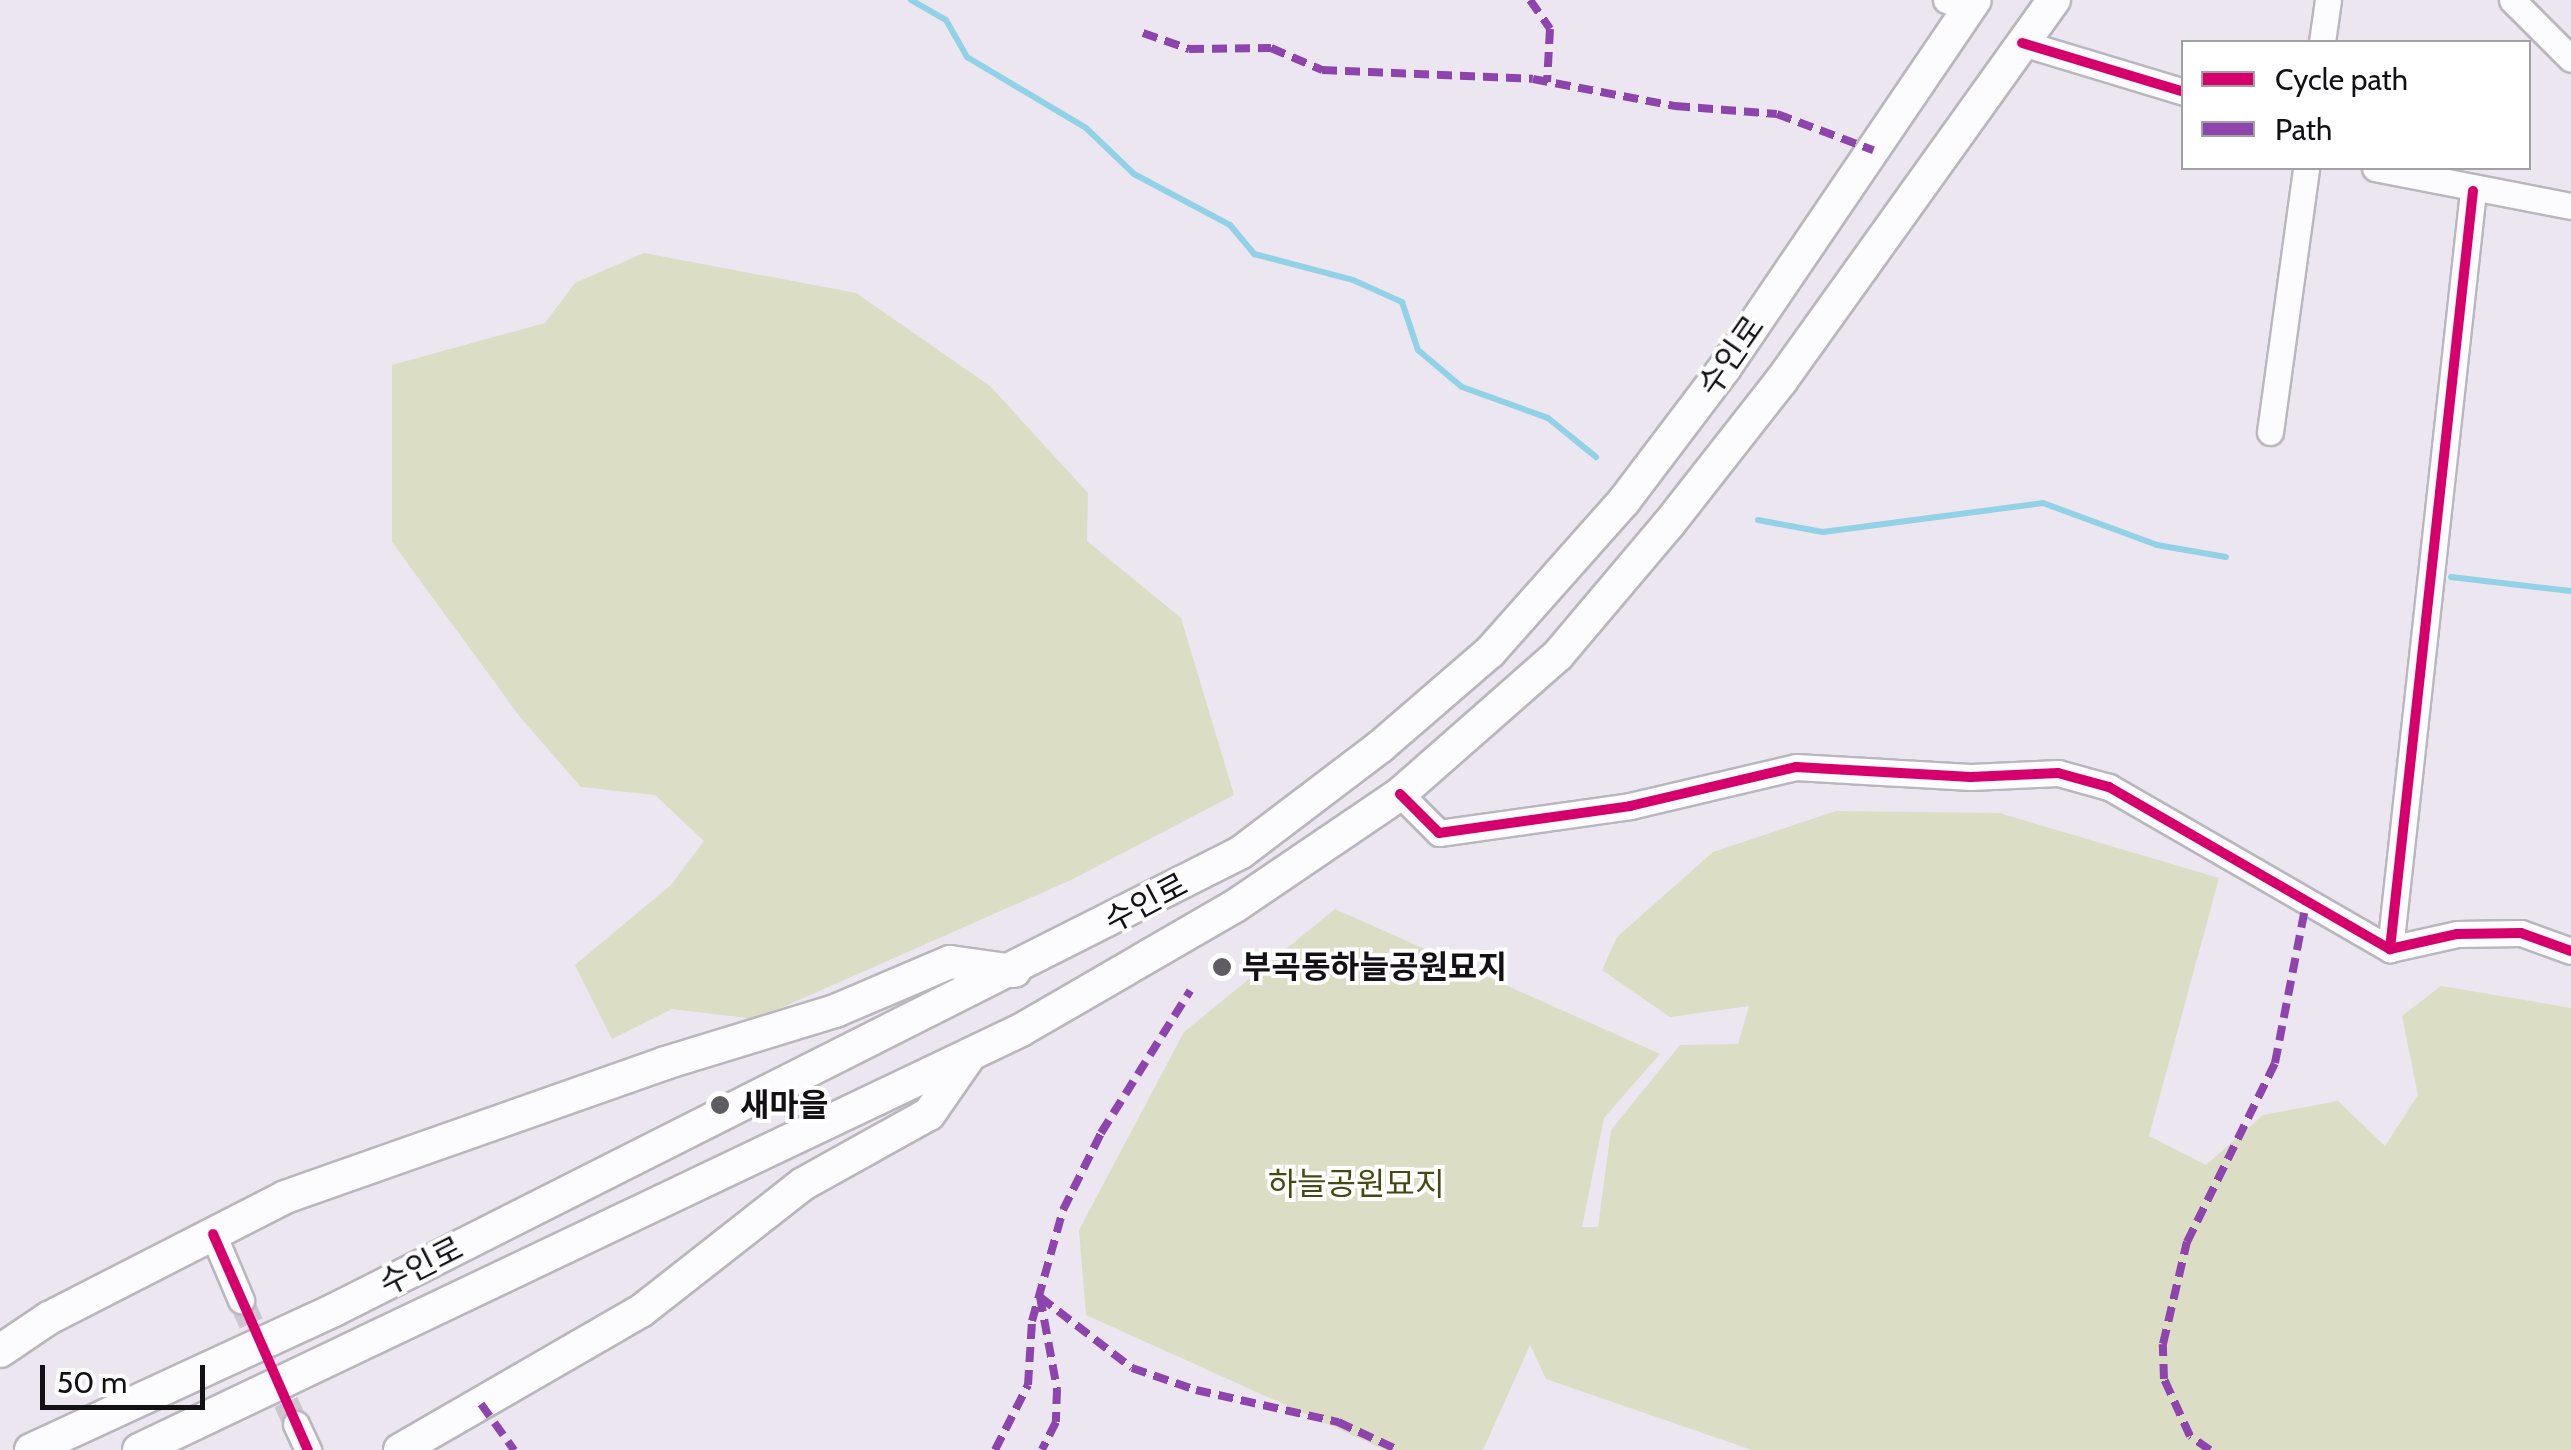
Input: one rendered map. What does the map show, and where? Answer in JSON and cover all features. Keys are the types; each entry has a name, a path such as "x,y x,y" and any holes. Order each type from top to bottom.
{"main road":[{"name":"수인로","path":"139,1450 970,1054 1234,906 1400,794 1558,655 1668,525 1782,381 2054,0"},
{"name":"수인로","path":"31,1450 334,1310 1014,970 1240,852 1381,746 1490,652 1624,501 1724,369 1966,2"},
{"path":"0,1351 49,1318 286,1197 664,1063 835,1012 950,962 1014,970"},
{"path":"400,1450 642,1312 802,1184 929,1114 970,1054"}],"street":[{"path":"2322,40 2328,0"},
{"path":"2512,0 2571,60"},
{"path":"2022,43 2181,91"},
{"path":"2270,432 2306,170"},
{"path":"2383,170 2472,191 2571,206"},
{"path":"2390,949 2472,191"},
{"path":"1400,794 1439,833 1630,806 1796,768 1971,778 2058,772 2109,786 2390,949 2457,934 2521,933 2571,951"},
{"path":"213,1234 241,1300"},
{"path":"296,1424 308,1450"}],"green space":[{"path":"644,253 856,293 990,386 1088,493 1087,541 1181,618 1234,795 1073,879 756,1019 672,1009 612,1039 575,965 671,885 704,841 655,795 581,787 520,717 392,542 392,365 545,323 575,283"},
{"name":"하늘공원묘지","path":"1836,811 1999,813 2219,878 2149,1136 2206,1165 2263,1115 2338,1101 2385,1146 2418,1095 2402,1016 2441,986 2571,1008 2571,1450 1752,1450 1546,1379 1530,1345 1483,1450 1385,1450 1086,1315 1079,1230 1184,1032 1335,909 1660,1054 1604,1118 1582,1227 1598,1227 1611,1130 1680,1045 1738,1044 1749,1006 1670,1017 1602,970 1617,937 1713,852"}],"waterway":[{"path":"911,0 946,20 967,57 1086,128 1134,174 1230,225 1254,254 1353,280 1402,302 1418,350 1462,387 1548,418 1596,457"},
{"path":"1758,520 1823,532 2043,503 2157,545 2226,557"},
{"path":"2451,577 2571,591"}],"tunnel":[{"path":"241,1300 296,1424"}],"marked path":[{"path":"1530,0 1550,29 1547,82"},
{"path":"1143,33 1189,49 1271,48 1322,70 1533,79 1675,106 1777,114 1873,150"},
{"path":"2210,1450 2190,1436 2164,1379 2163,1344 2187,1242 2275,1063 2306,903"},
{"path":"995,1450 1028,1385 1032,1321 1063,1210 1101,1133 1190,991"},
{"path":"1040,1297 1132,1368 1196,1390 1338,1422 1398,1450"},
{"path":"1040,1297 1057,1389 1056,1422 1042,1450"},
{"path":"481,1404 514,1450"}],"cycle path":[{"path":"2022,43 2181,91"},
{"path":"2473,191 2390,949 2457,934 2521,933 2571,951"},
{"path":"1400,794 1439,833 1630,806 1796,767 1971,777 2058,773 2109,787 2390,949"},
{"path":"213,1234 308,1450"}],"place":[{"name":"부곡동하늘공원묘지","path":"1222,967"},
{"name":"새마을","path":"720,1105"}]}
